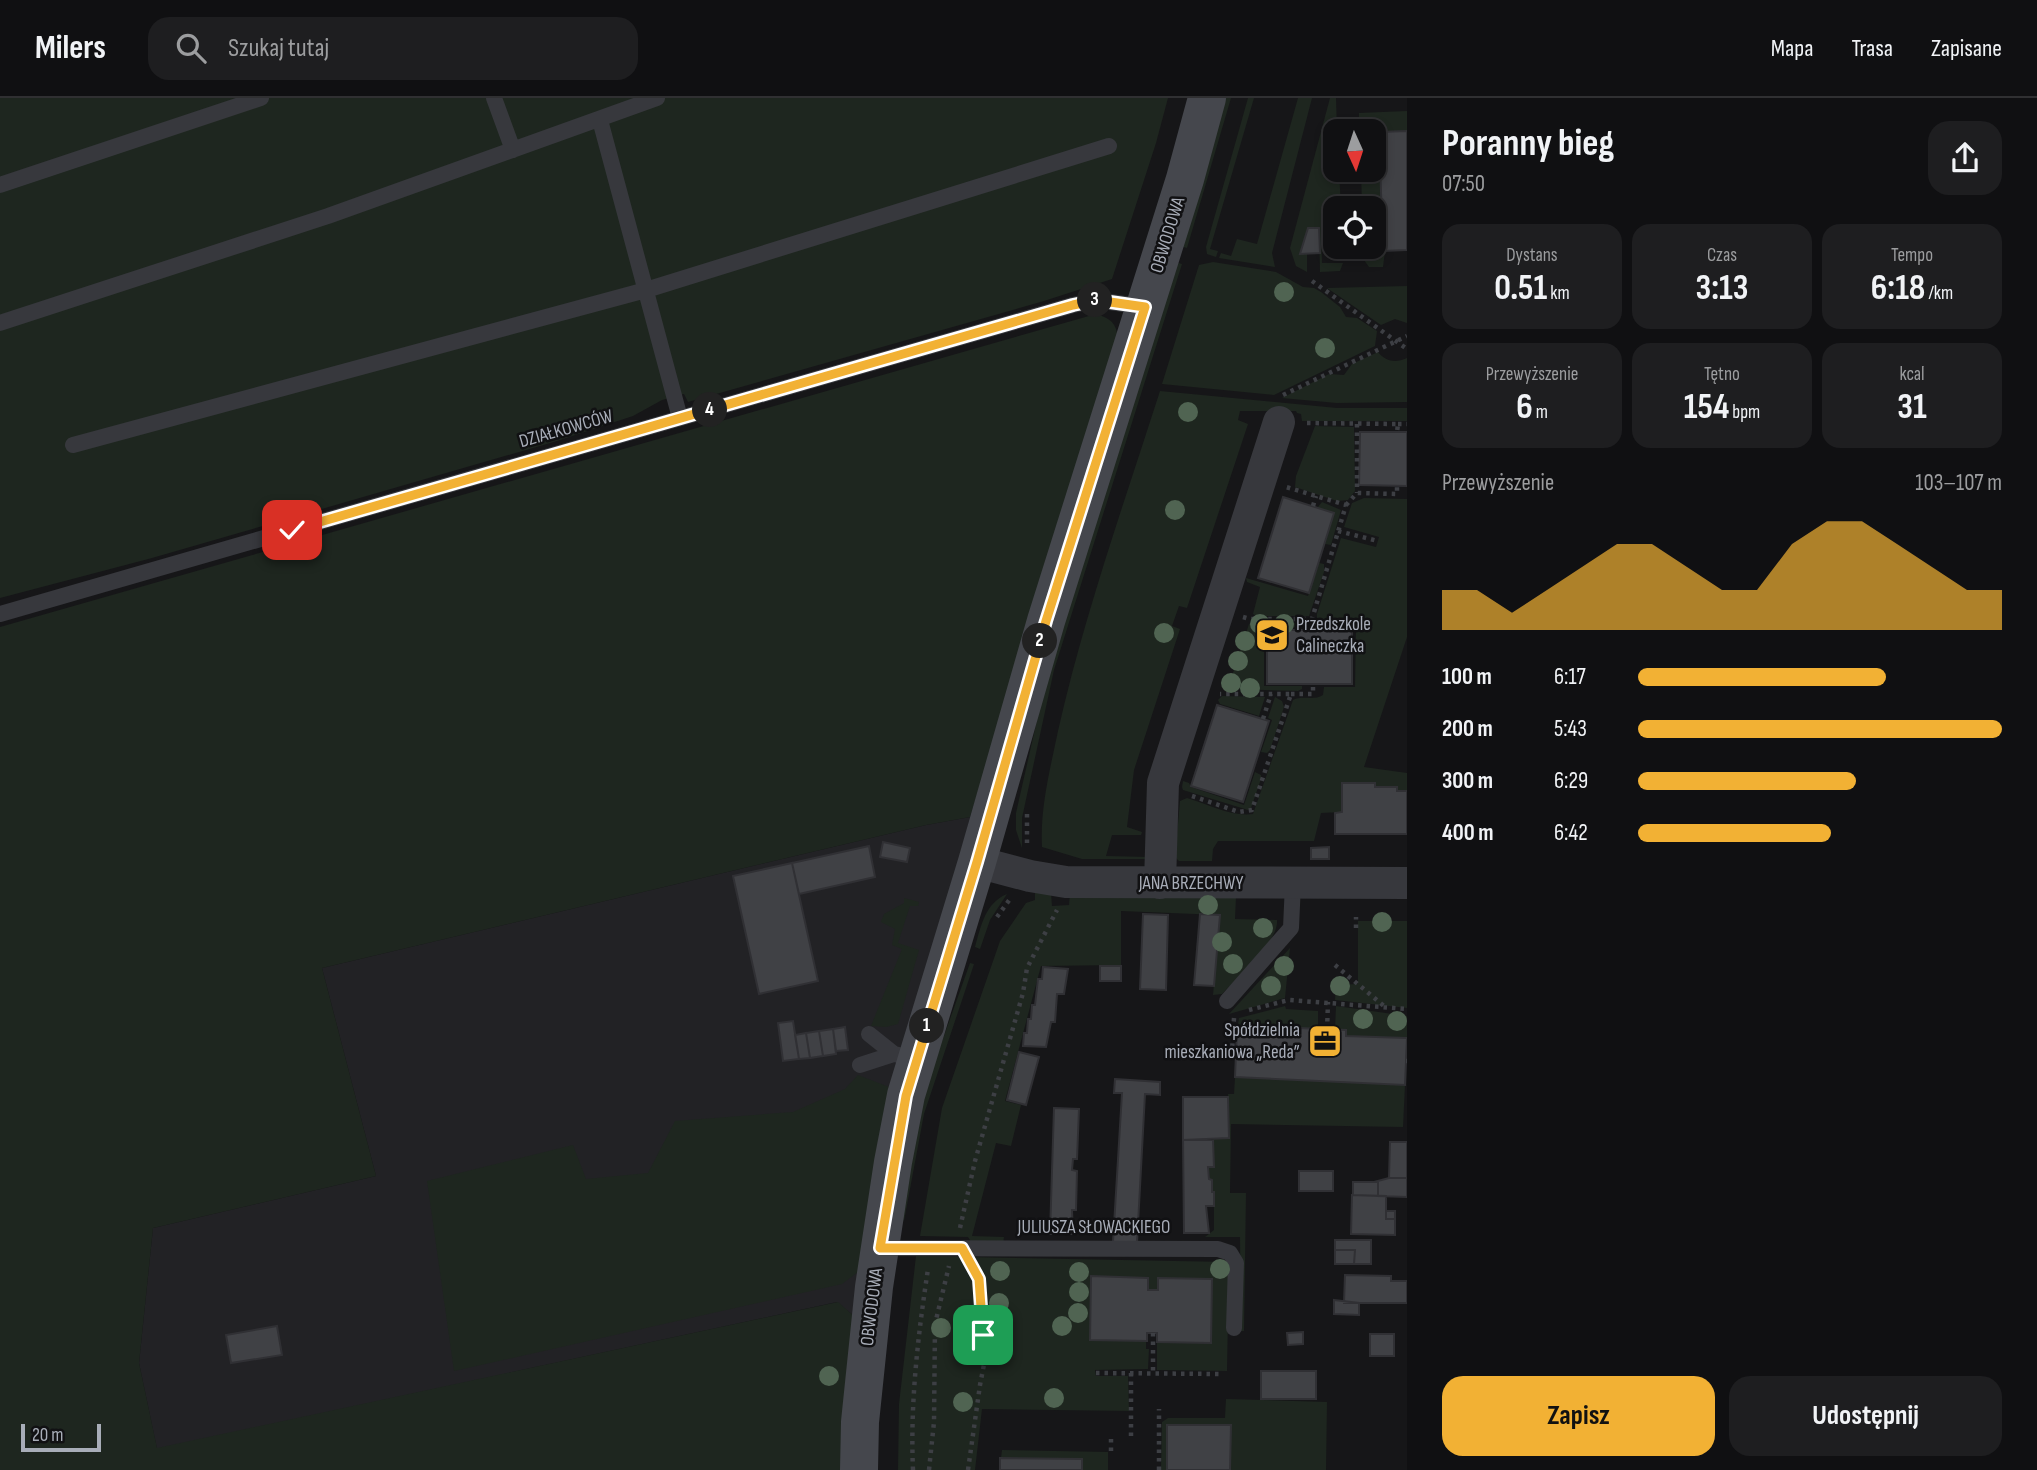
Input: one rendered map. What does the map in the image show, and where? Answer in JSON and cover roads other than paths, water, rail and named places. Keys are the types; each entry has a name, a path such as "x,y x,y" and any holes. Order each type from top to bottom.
{"main road":[{"name":"OBWODOWA","path":"859,1470 865,1372 880,1248 906,1096 906,1056 977,862 1046,621 1185,179 1207,98"}],"street":[{"path":"1160,883 1163,783 1261,480 1276,411"},
{"name":"JANA BRZECHWY","path":"977,862 1066,882 1407,883"}],"lane":[{"path":"0,185 261,98"},
{"path":"494,98 513,150"},
{"path":"0,323 328,216 657,98"},
{"path":"600,120 680,418"},
{"path":"73,445 646,290 1109,146"},
{"name":"DZIAŁKOWCÓW","path":"0,614 1073,305 1096,300 1145,307"},
{"path":"1227,1001 1292,928 1293,883"},
{"path":"869,1034 906,1056"},
{"path":"860,1065 906,1056"},
{"name":"JULIUSZA SŁOWACKIEGO","path":"880,1248 1218,1249 1230,1253 1236,1263 1234,1328"}],"place":[{"name":"Przedszkole Calineczka","path":"1272,635"},
{"name":"Spółdzielnia mieszkaniowa „Reda”","path":"1325,1041"}]}
